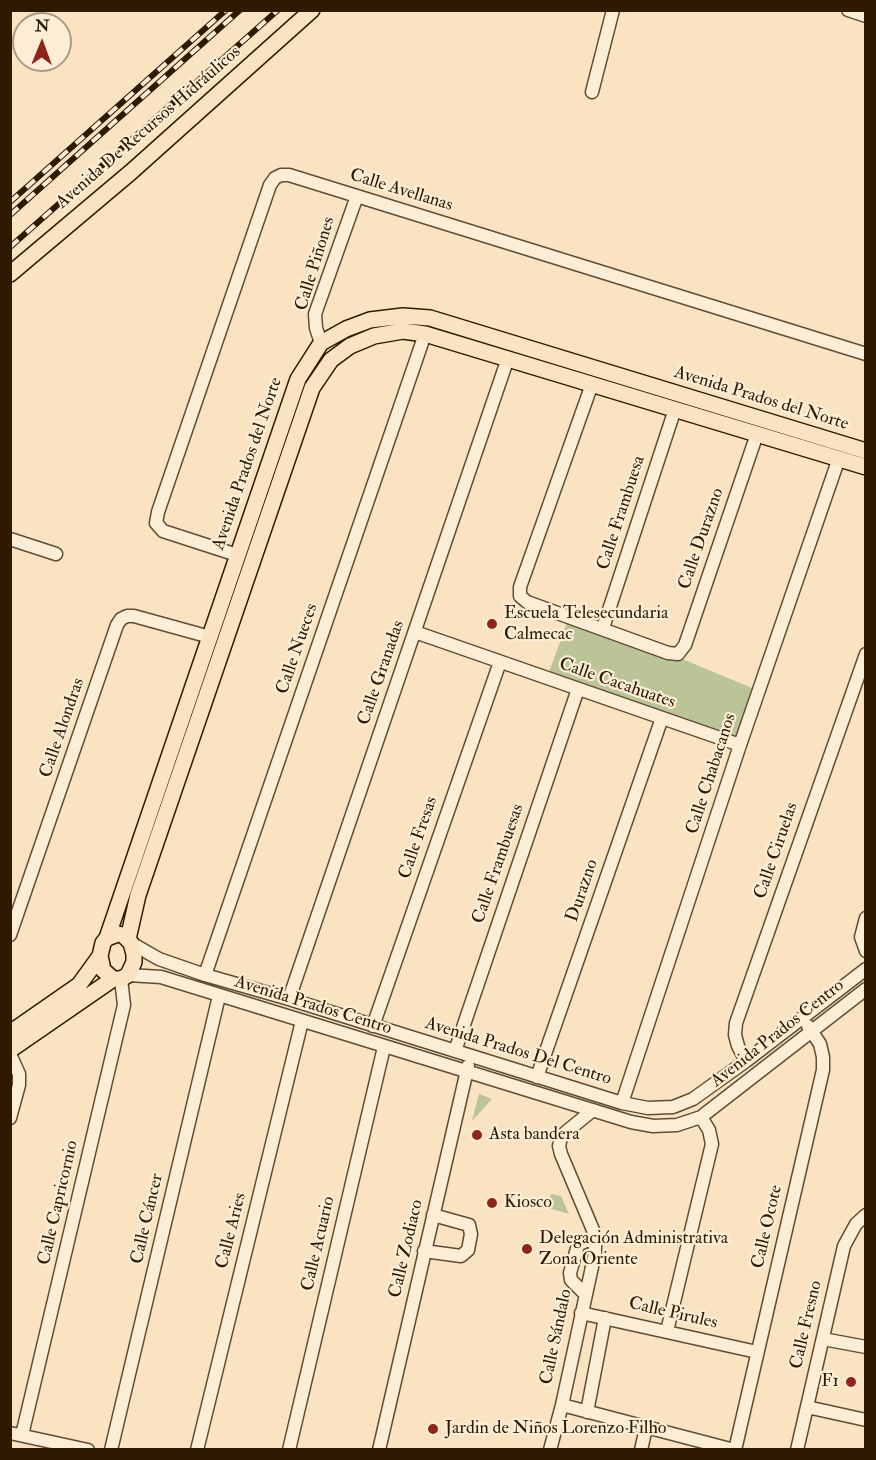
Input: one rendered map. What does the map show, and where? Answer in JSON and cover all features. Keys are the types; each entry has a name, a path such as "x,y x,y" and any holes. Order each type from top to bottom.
{"main road":[{"name":"Avenida De Recursos Hidráulicos","path":"10,274 130,172 312,10"},
{"name":"Avenida Prados del Norte","path":"107,938 298,379 321,343 346,329 370,320 402,316 430,318 866,451"},
{"name":"Avenida Prados del Norte","path":"129,941 138,895 312,388 331,360 351,346 374,336 403,331 425,334 866,467"},
{"path":"10,1033 79,985 100,956 103,943 107,938 118,934 129,941 134,954 134,963 121,978 10,1050"},
{"path":"100,956 103,970 121,978"}],"street":[{"path":"592,92 613,10"},
{"path":"848,10 866,16"},
{"name":"Calle Avellanas","path":"237,555 163,531 156,523 270,185 274,178 281,175 290,175 866,354"},
{"name":"Calle Piñones","path":"321,343 316,328 315,314 357,196"},
{"name":"Calle Nueces","path":"206,975 425,334"},
{"name":"Calle Granadas","path":"289,999 508,358"},
{"path":"298,379 312,388"},
{"path":"592,384 520,587 520,596 527,602 603,628"},
{"path":"716,422 720,406"},
{"name":"Calle Frambuesa","path":"603,628 675,409"},
{"name":"Calle Durazno","path":"603,628 678,654 685,645 757,434"},
{"name":"Calle Chabacanos","path":"622,1103 740,745 839,458"},
{"path":"10,539 56,554"},
{"path":"222,599 239,604"},
{"name":"Calle Alondras","path":"10,935 121,619 134,616 210,637"},
{"name":"Calle Cacahuates","path":"415,632 740,745"},
{"name":"Calle Ciruelas","path":"746,1061 735,1035 736,1023 866,654"},
{"name":"Calle Fresas","path":"373,1026 500,662"},
{"name":"Calle Frambuesas","path":"456,1051 578,689"},
{"name":"Durazno","path":"537,1077 662,718"},
{"path":"866,918 861,937 866,951"},
{"name":"Avenida Prados Del Centro","path":"129,941 159,959 206,975 622,1103 648,1108 673,1107 693,1099 866,969"},
{"name":"Avenida Prados Centro","path":"121,978 161,977 631,1122 653,1126 677,1125 701,1117 866,989"},
{"name":"Calle Capricornio","path":"16,1434 124,1005 121,978"},
{"name":"Calle Cáncer","path":"111,1449 219,996"},
{"name":"Calle Ocote","path":"734,1449 823,1070 820,1044 801,1018"},
{"name":"Calle Aries","path":"197,1449 302,1021"},
{"name":"Calle Acuario","path":"289,1449 384,1047"},
{"path":"10,1054 19,1074 19,1085 10,1118"},
{"name":"Calle Zodiaco","path":"379,1449 471,1056"},
{"name":"Calle Sándalo","path":"550,1449 562,1405 595,1253 593,1230 559,1146 566,1132 593,1110"},
{"path":"667,1331 712,1144 710,1130 701,1117"},
{"path":"424,1251 461,1257 468,1250 471,1234 469,1225 433,1215"},
{"name":"Calle Fresno","path":"797,1449 844,1246 856,1224 866,1215"},
{"path":"585,1294 571,1280 570,1274 578,1245 586,1241 595,1241"},
{"name":"Calle Pirules","path":"581,1312 757,1352"},
{"path":"587,1412 605,1318"},
{"path":"822,1339 866,1347"},
{"path":"562,1405 734,1449"},
{"path":"807,1407 866,1420"},
{"path":"641,1449 646,1428"},
{"path":"16,1434 88,1449"}],"green space":[{"path":"569,617 668,653 759,691 740,745 547,678"},
{"path":"479,1094 492,1099 472,1121"},
{"path":"551,1194 561,1196 569,1214 548,1208"}],"railway":[{"path":"10,202 226,10"},
{"path":"10,215 240,10"},
{"path":"10,247 278,10"}],"place":[{"name":"Escuela Telesecundaria Calmecac","path":"492,624"},
{"name":"Asta bandera","path":"477,1135"},
{"name":"Kiosco","path":"492,1203"},
{"name":"Delegación Administrativa Zona Oriente","path":"527,1249"},
{"name":"F1","path":"851,1382"},
{"name":"Jardin de Niños Lorenzo Filho","path":"433,1429"}]}
